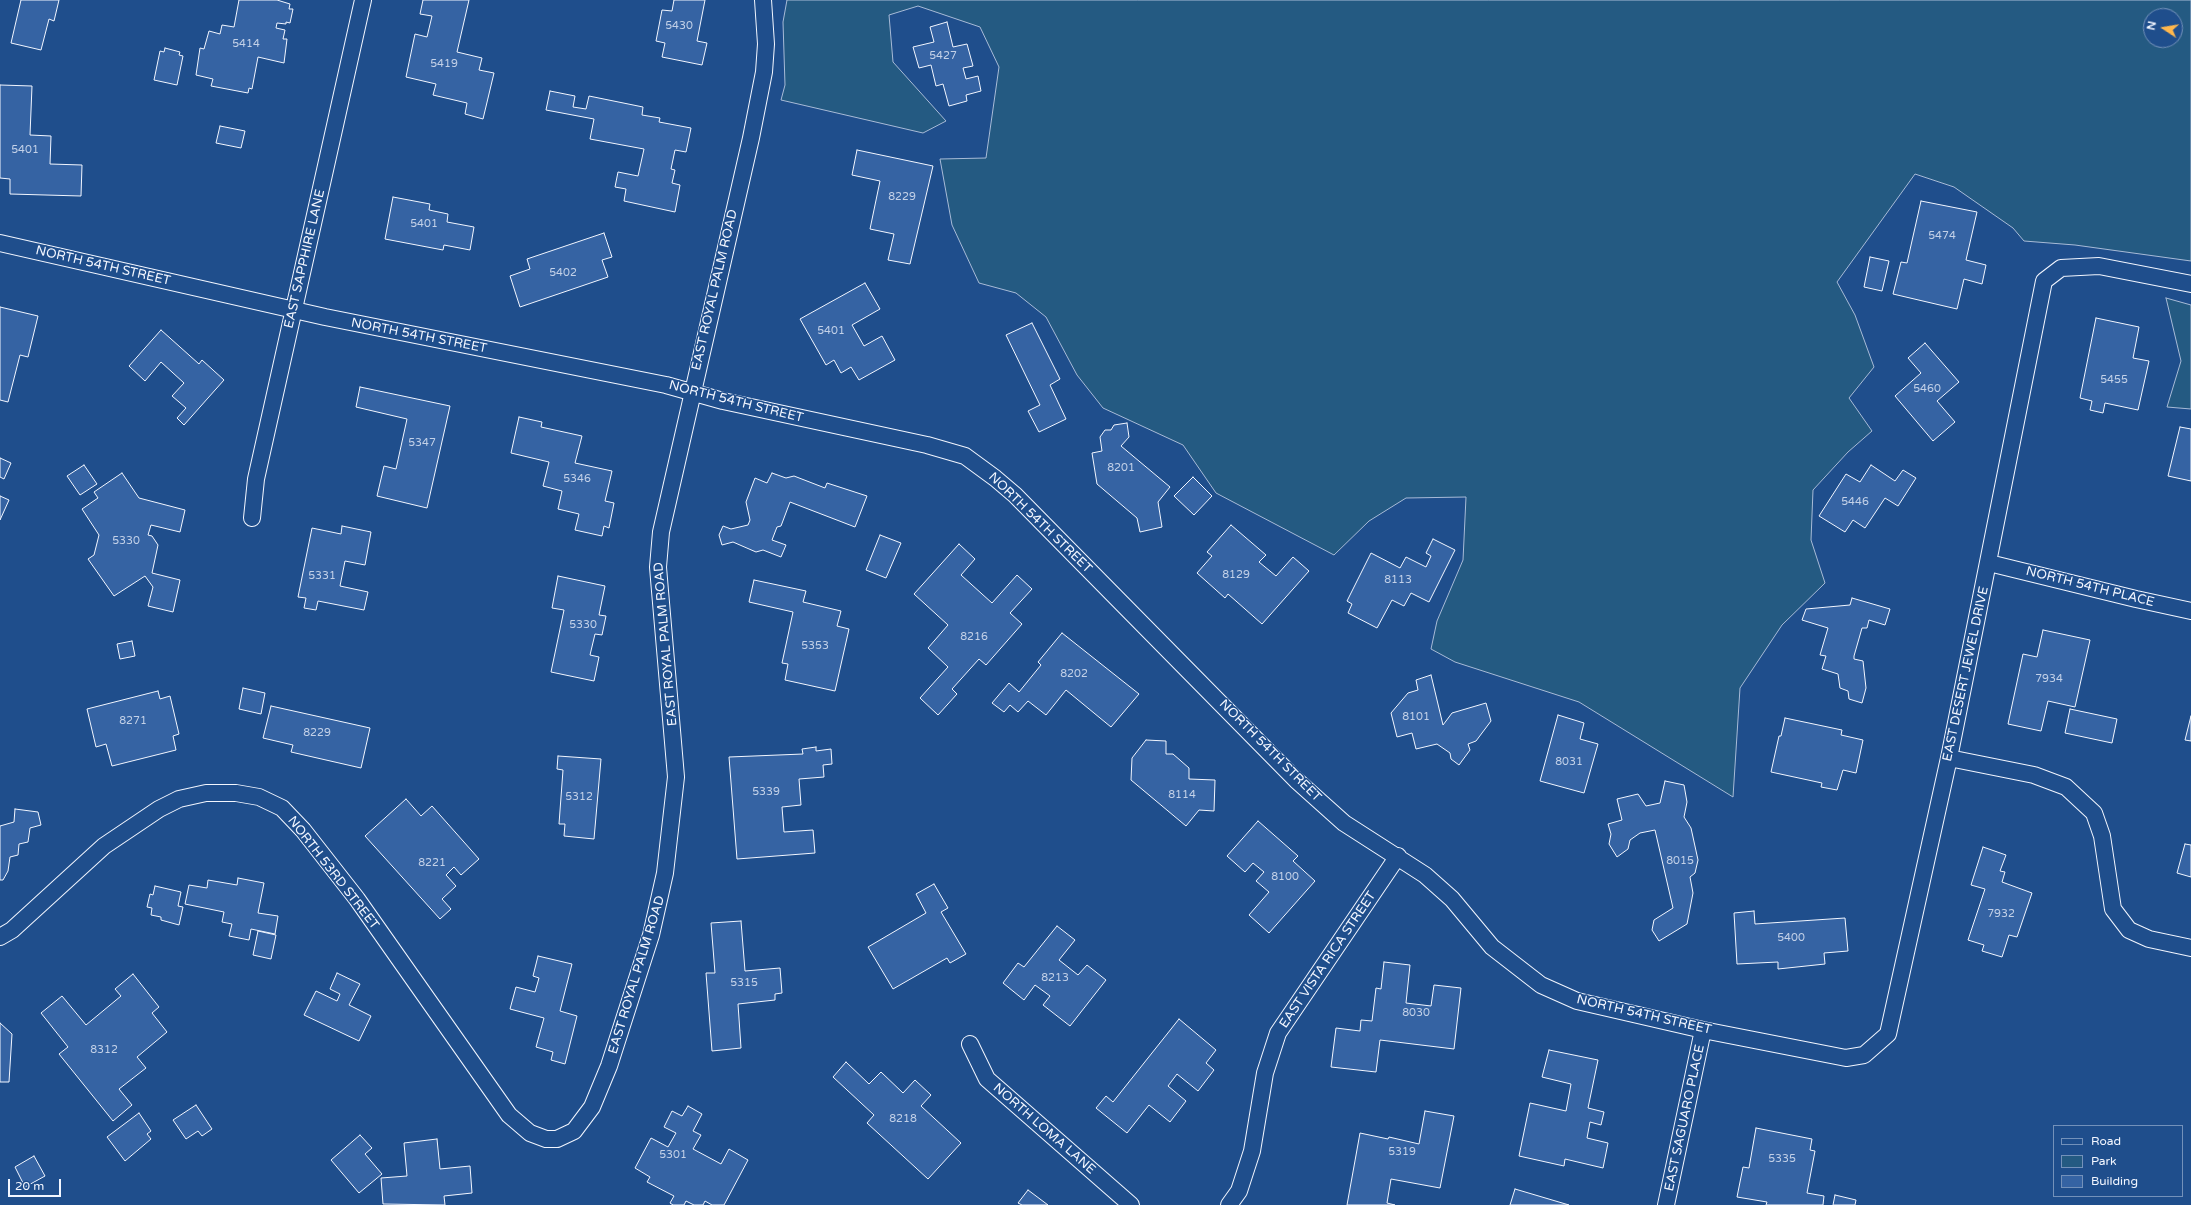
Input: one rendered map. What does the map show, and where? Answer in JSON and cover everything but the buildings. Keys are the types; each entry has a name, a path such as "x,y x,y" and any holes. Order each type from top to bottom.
{"street":[{"name":"EAST SAPPHIRE LANE","path":"252,518 256,479 363,0"},
{"name":"EAST ROYAL PALM ROAD","path":"546,1139 557,1140 574,1131 592,1107 609,1066 651,935 666,873 676,777 658,567 661,532 764,72 766,37 764,0"},
{"name":"NORTH 54TH STREET","path":"0,243 294,310 666,385 723,401 944,449 965,456 995,478 1015,496 1296,780 1344,823 1398,856 1425,875 1452,898 1492,947 1541,985 1577,1001 1703,1030 1846,1058 1864,1055"},
{"name":"EAST DESERT JEWEL DRIVE","path":"1864,1055 1888,1034 1949,758 2044,281 2061,268 2099,266 2191,284"},
{"name":"NORTH 54TH PLACE","path":"1989,563 2191,611"},
{"path":"1949,758 2034,775 2066,787 2094,813 2102,836 2114,909 2129,930 2149,939 2191,948"},
{"name":"NORTH 53RD STREET","path":"0,938 12,930 104,846 159,809 179,800 206,793 236,793 259,797 282,808 303,830 357,899 509,1114 530,1133 546,1139"},
{"name":"EAST VISTA RICA STREET","path":"1229,1205 1238,1191 1252,1151 1265,1073 1278,1033 1398,856"},
{"name":"EAST SAGUARO PLACE","path":"1666,1205 1703,1030"},
{"name":"NORTH LOMA LANE","path":"970,1044 987,1079 1131,1205"}],"green space":[{"path":"787,0 2191,0 2191,261 2075,245 2024,241 2013,228 1954,187 1915,174 1837,282 1855,315 1874,367 1849,398 1872,431 1848,452 1813,490 1811,540 1825,583 1782,625 1740,688 1733,797 1579,702 1455,662 1431,649 1437,621 1463,560 1466,497 1406,498 1369,521 1334,555 1216,493 1183,445 1103,408 1077,375 1046,317 1016,293 979,283 952,225 940,159 986,158 999,67 980,27 918,6 889,15 893,62 946,121 923,133 781,100 785,85 783,22"},
{"path":"2166,298 2191,305 2191,409 2167,407 2181,361"}]}
